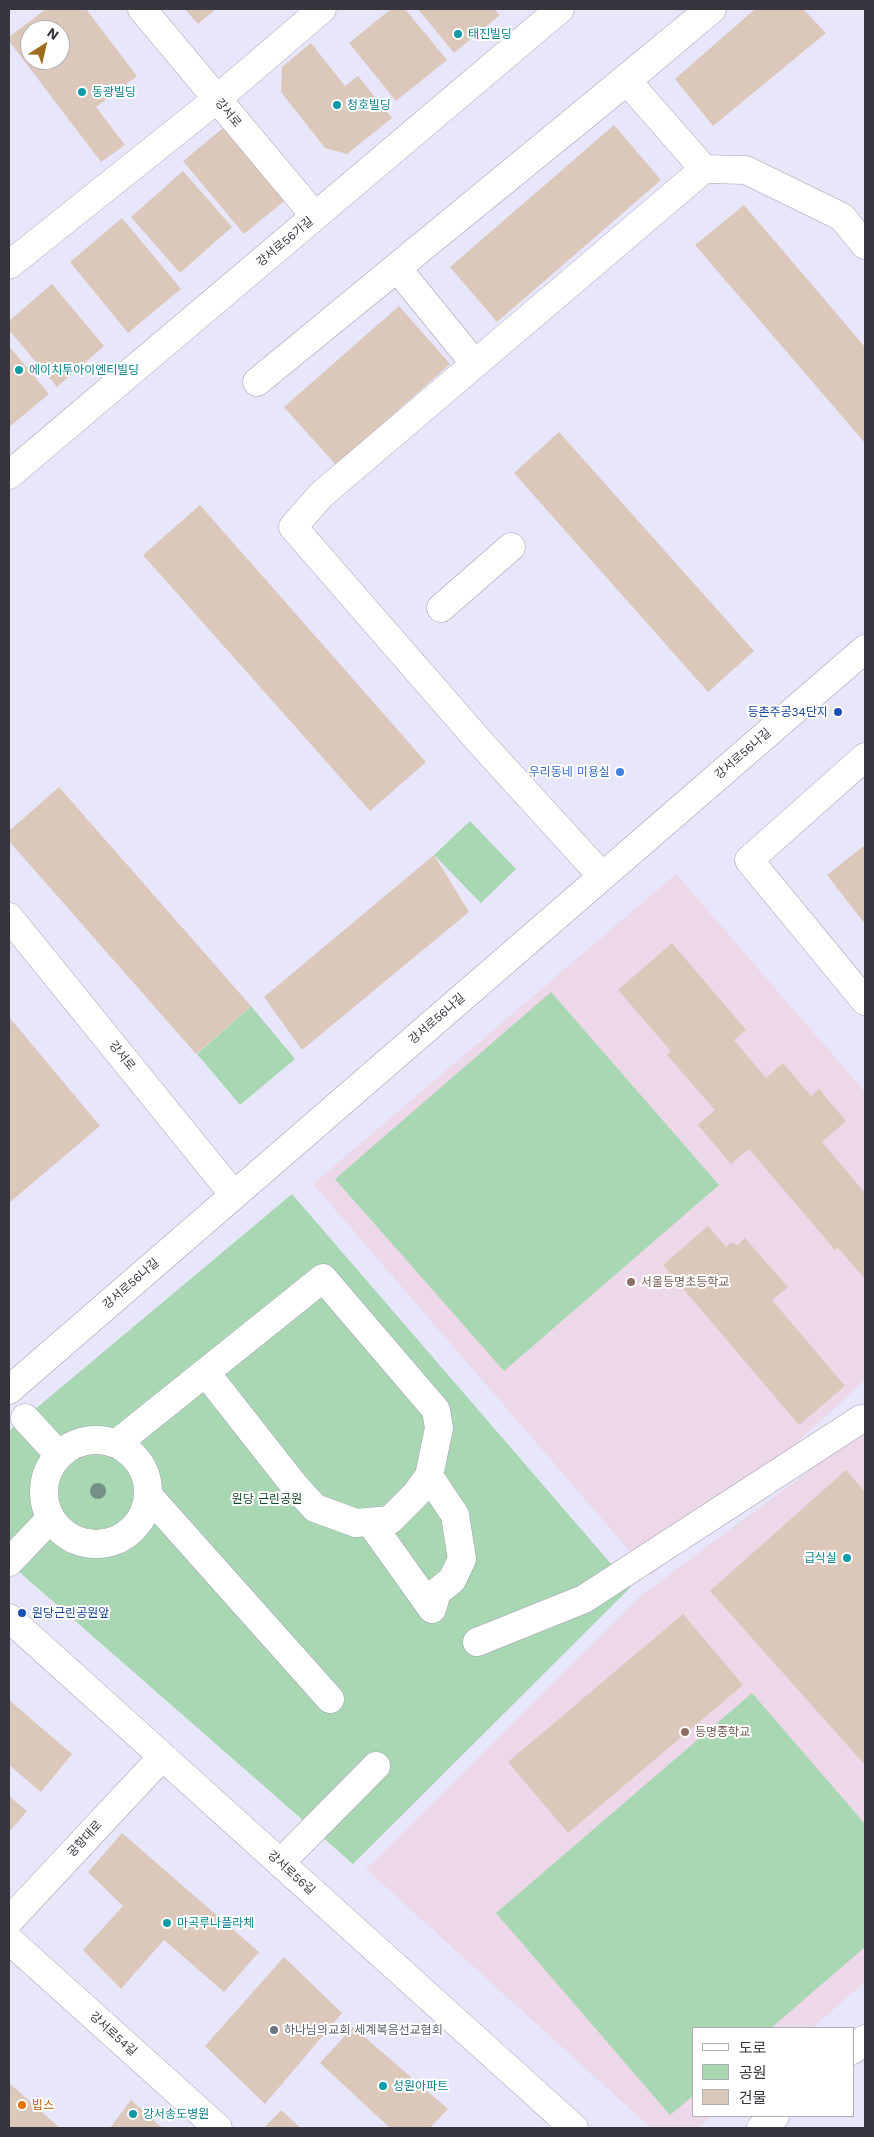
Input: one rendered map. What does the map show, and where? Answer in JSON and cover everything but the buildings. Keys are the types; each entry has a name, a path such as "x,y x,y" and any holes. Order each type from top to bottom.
{"street":[{"name":"강서로","path":"142,9 315,216"},
{"path":"9,265 217,100 322,9"},
{"name":"강서로56가길","path":"9,475 560,9"},
{"path":"711,9 627,82 257,382 711,9"},
{"path":"627,82 704,169"},
{"path":"602,876 479,741 292,527 321,495 704,169 746,170 842,217 865,245"},
{"path":"397,268 474,364"},
{"path":"441,608 511,547"},
{"name":"강서로56나길","path":"9,1390 865,648"},
{"path":"865,757 749,860 865,1001"},
{"name":"강서로","path":"9,917 234,1195"},
{"path":"116,1444 206,1372 324,1278 436,1410 439,1428 429,1476 416,1494 390,1520 356,1522 315,1508 294,1486 206,1372"},
{"path":"25,1418 59,1454"},
{"path":"477,1642 584,1599 861,1420"},
{"path":"86,1440 101,1440 116,1444 130,1452 140,1464 147,1480 148,1495 145,1512 136,1526 123,1537 108,1543 92,1545 75,1541 61,1531 50,1518 44,1502 44,1485 49,1468 59,1454 71,1446 86,1440"},
{"path":"370,1522 432,1609 437,1592 452,1580 462,1560 455,1514 429,1476"},
{"path":"148,1495 330,1699"},
{"path":"9,1562 50,1518"},
{"name":"강서로56길","path":"9,1618 574,2128"},
{"name":"공항대로","path":"9,1922 162,1757"},
{"path":"280,1863 376,1766"},
{"name":"강서로54길","path":"9,1940 218,2128"},
{"path":"854,2049 865,2039"},
{"path":"761,2128 775,2117"}],"shaded area":[{"name":"서울등명초등학교","path":"676,874 865,1092 865,1380 651,1576 313,1184"},
{"name":"등명중학교","path":"865,1429 865,1982 813,2027 692,2027 692,2117 711,2117 697,2128 651,2128 366,1869 642,1595"}],"green space":[{"path":"470,821 516,869 481,903 434,855"},
{"path":"551,992 719,1185 504,1371 335,1179"},
{"path":"251,1006 295,1059 240,1105 197,1054"},
{"name":"원당 근린공원","path":"292,1194 631,1587 353,1864 9,1563 9,1431"},
{"path":"752,1693 865,1824 865,1947 772,2027 692,2027 692,2097 670,2115 496,1913"}],"place":[{"name":"태진빌딩","path":"458,34"},
{"name":"동광빌딩","path":"82,92"},
{"name":"청호빌딩","path":"337,105"},
{"name":"에이치투아이엔티빌딩","path":"19,370"},
{"name":"등촌주공34단지","path":"838,712"},
{"name":"우리동네 미용실","path":"620,772"},
{"name":"서울등명초등학교","path":"631,1282"},
{"name":"급식실","path":"847,1558"},
{"name":"원당근린공원앞","path":"22,1613"},
{"name":"등명중학교","path":"685,1732"},
{"name":"마곡루나플라체","path":"167,1923"},
{"name":"하나님의교회 세계복음선교협회","path":"274,2030"},
{"name":"성원아파트","path":"383,2086"},
{"name":"빕스","path":"22,2105"},
{"name":"강서송도병원","path":"133,2114"}]}
